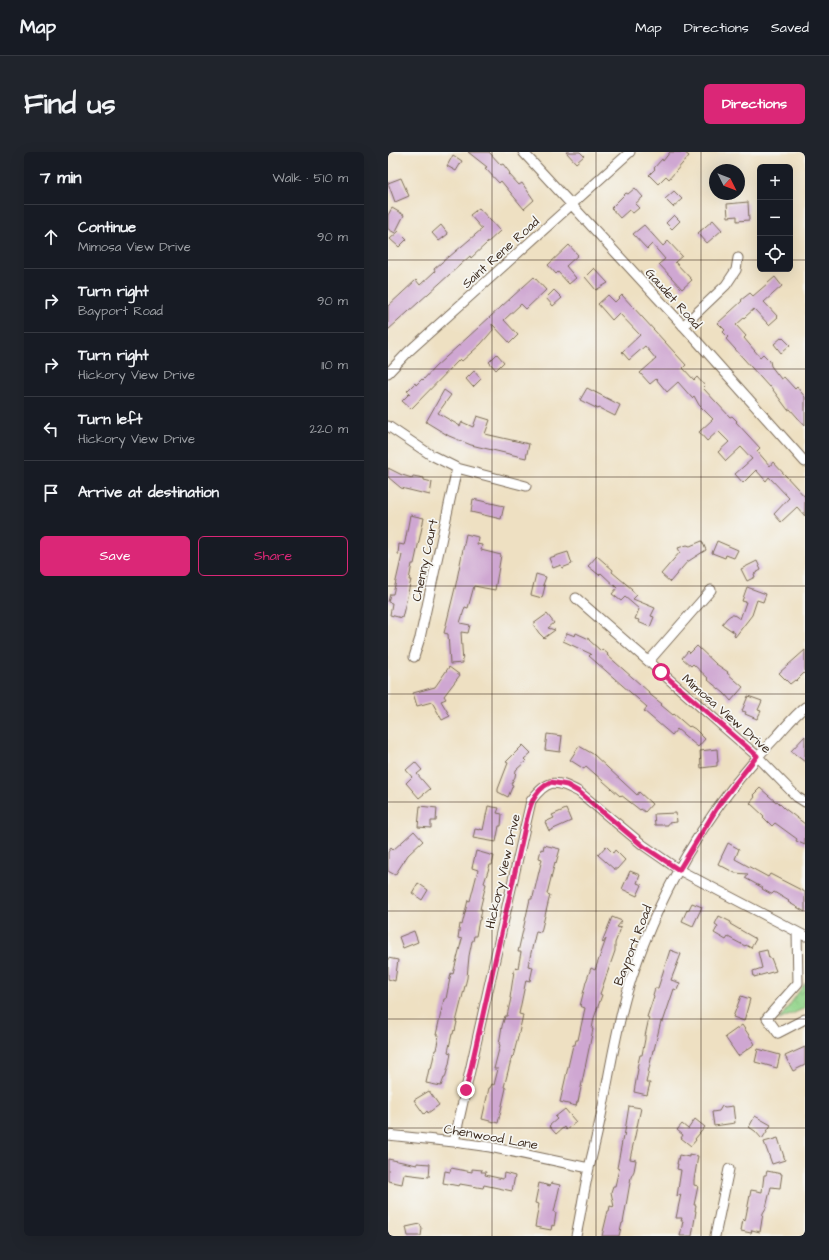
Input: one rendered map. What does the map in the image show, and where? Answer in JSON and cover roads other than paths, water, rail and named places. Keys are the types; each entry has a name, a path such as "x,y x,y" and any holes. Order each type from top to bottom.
{"street":[{"name":"Gaudet Road","path":"523,152 805,462"},
{"name":"Saint Rene Road","path":"388,372 630,152"},
{"path":"682,326 726,285 736,270 738,258"},
{"path":"388,426 431,455 457,468 526,486"},
{"name":"Chenny Court","path":"414,657 420,638 457,468"},
{"path":"649,661 712,590"},
{"name":"Mimosa View Drive","path":"576,598 757,756 797,796 805,802"},
{"name":"Bayport Road","path":"576,1236 616,1038 627,995 644,944 679,870 720,803 757,756 805,706"},
{"name":"Hickory View Drive","path":"454,1142 532,801 539,791 551,782 567,785 579,792 643,846 679,870 801,934 798,983 767,1018 778,1033 805,1019"},
{"name":"Chenwood Lane","path":"388,1135 490,1147 589,1168"},
{"path":"716,1236 728,1168"}]}
